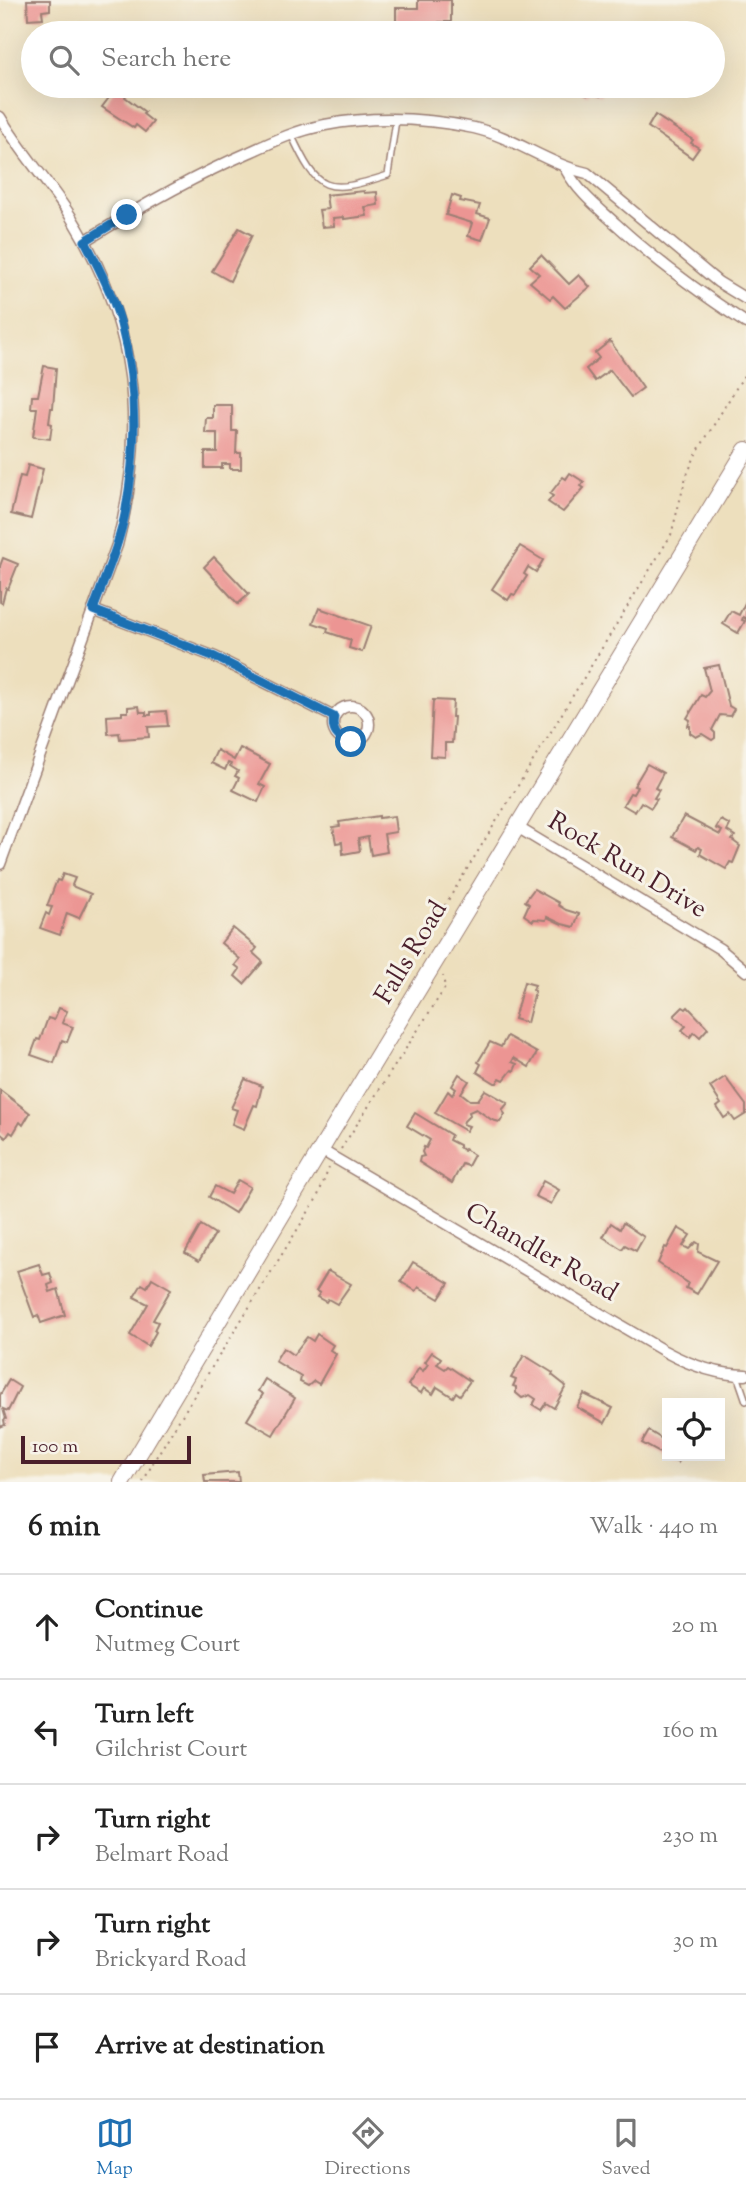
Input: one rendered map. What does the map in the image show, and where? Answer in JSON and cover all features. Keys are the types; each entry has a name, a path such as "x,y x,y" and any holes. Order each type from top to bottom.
{"main road":[{"name":"Falls Road","path":"122,1482 746,450"}],"street":[{"path":"0,117 85,241 107,283 121,325 135,420 126,510 117,545 0,864"},
{"path":"85,241 216,166 291,134 324,125 396,120 447,123 477,129 528,148 565,168 587,173 718,282 746,299"},
{"path":"565,168 576,188 643,249 708,299 746,323"},
{"path":"93,610 215,657 334,717"},
{"name":"Rock Run Drive","path":"517,827 720,949 746,971"},
{"name":"Chandler Road","path":"321,1150 664,1351 686,1362 741,1375"}],"lane":[{"path":"291,134 307,168 321,182 336,187 356,185 388,175 396,120"},
{"path":"741,1375 746,1401"}],"building":[{"path":"27,0 50,0 50,10 42,11 43,18 28,19"},
{"path":"418,0 451,0 451,21 396,21 396,8 418,8"},
{"path":"109,98 126,98 153,122 145,132 102,107"},
{"path":"655,115 693,140 691,143 699,148 692,158 648,127"},
{"path":"377,192 378,205 365,207 367,216 333,218 334,226 322,227 319,210 328,209 326,195"},
{"path":"452,195 461,198 460,201 480,205 477,214 490,218 482,240 468,236 472,223 446,215"},
{"path":"239,228 252,235 230,281 212,271"},
{"path":"541,255 569,284 579,275 590,287 565,308 553,296 550,299 530,282 539,274 530,266"},
{"path":"610,341 643,388 631,397 610,370 595,381 586,369 599,358 595,353"},
{"path":"44,366 56,368 49,423 52,424 50,439 33,437 37,408 31,408 32,396 38,396"},
{"path":"213,405 232,405 232,431 237,431 236,453 241,453 241,469 230,469 230,464 222,464 222,468 205,468 205,452 217,452 217,433 205,433 206,418 213,418"},
{"path":"28,465 43,469 31,519 11,514 20,476 25,477"},
{"path":"570,473 584,482 581,486 584,488 563,512 548,502 553,496 550,494 563,477 566,479"},
{"path":"520,546 543,560 536,572 528,567 524,574 527,576 515,595 512,594 508,600 492,589"},
{"path":"214,557 249,594 238,604 204,567"},
{"path":"3,558 18,564 2,603 0,566"},
{"path":"746,601 746,619 743,617 742,620 745,621 738,633 723,624 731,611 739,615"},
{"path":"319,608 371,626 362,652 349,648 351,640 327,632 328,628 313,623"},
{"path":"719,665 729,706 734,709 730,716 720,715 712,730 715,738 712,740 702,734 696,737 690,733 690,720 687,718 701,695 705,697 710,691 704,668"},
{"path":"433,700 453,701 452,743 445,743 445,757 430,756"},
{"path":"139,706 140,712 146,712 146,715 166,711 168,726 148,727 149,737 120,739 119,733 108,734 107,716 122,715 122,712 128,712 128,707"},
{"path":"240,748 270,764 259,784 265,787 258,802 233,790 239,778 235,776 238,771 230,766 231,764 228,763 225,770 211,763 217,750 234,760"},
{"path":"647,764 663,773 655,788 659,790 654,798 657,799 651,808 641,802 635,812 623,805 630,793 633,794 637,787 634,786"},
{"path":"394,816 396,832 384,834 387,852 371,855 368,837 358,839 360,851 343,854 342,842 336,843 333,827 340,826 339,822"},
{"path":"684,816 720,835 722,831 716,828 721,820 730,825 727,831 735,836 732,840 740,846 733,863 730,862 726,869 700,854 702,849 698,847 696,850 672,837"},
{"path":"63,874 75,878 72,885 74,887 91,894 79,918 67,913 60,935 40,928 46,913 49,915 52,907 47,906 57,880 60,881"},
{"path":"534,889 566,910 579,914 574,927 547,917 546,920 533,921 524,915 529,904 525,901"},
{"path":"233,928 257,948 253,953 263,962 244,984 235,976 240,969 235,965 240,959 221,943"},
{"path":"524,982 535,985 527,1023 514,1019"},
{"path":"683,1007 688,1007 708,1028 700,1037 694,1032 690,1037 682,1030 686,1026 674,1016"},
{"path":"59,1008 67,1011 62,1023 73,1027 67,1042 62,1040 54,1063 31,1055 48,1018 54,1020"},
{"path":"507,1036 537,1053 529,1067 514,1058 512,1062 517,1064 514,1071 504,1080 500,1078 495,1083 477,1072 481,1064 478,1062 490,1042 501,1047"},
{"path":"459,1074 469,1081 461,1093 470,1100 478,1100 485,1090 508,1103 502,1110 505,1114 500,1122 476,1109 469,1112 470,1115 464,1121 463,1124 469,1126 466,1131 435,1113 448,1091 452,1095 456,1089 452,1086"},
{"path":"725,1077 746,1105 746,1114 735,1121 730,1114 724,1118 717,1107 721,1104 710,1087"},
{"path":"245,1079 262,1086 257,1106 254,1105 244,1129 232,1124 237,1110 231,1108"},
{"path":"0,1090 30,1113 23,1125 20,1122 13,1134 10,1132 6,1138 0,1133"},
{"path":"415,1113 451,1135 449,1140 474,1155 468,1166 462,1164 452,1183 419,1162 420,1157 424,1156 424,1147 426,1148 430,1140 407,1126"},
{"path":"238,1180 250,1187 235,1213 209,1197 215,1186 230,1194"},
{"path":"543,1181 559,1190 551,1204 535,1196"},
{"path":"611,1223 620,1229 623,1223 644,1237 636,1251 625,1245 622,1249 603,1237"},
{"path":"201,1225 215,1234 199,1261 185,1253"},
{"path":"678,1228 690,1235 683,1246 689,1249 696,1242 699,1244 698,1252 717,1261 697,1294 686,1288 688,1283 658,1263"},
{"path":"413,1262 449,1283 439,1299 419,1287 416,1291 401,1282"},
{"path":"39,1264 43,1275 50,1273 53,1283 48,1285 50,1292 58,1289 65,1315 41,1323 38,1315 34,1317 17,1271"},
{"path":"328,1271 351,1284 337,1304 317,1297 320,1293 316,1291"},
{"path":"152,1278 171,1289 153,1320 158,1322 148,1346 130,1335 148,1304 134,1297 142,1284 147,1287"},
{"path":"317,1334 333,1345 330,1350 336,1354 319,1384 314,1381 308,1386 300,1382 301,1377 275,1361 283,1348 293,1355 307,1337 313,1341"},
{"path":"432,1352 441,1358 437,1364 445,1369 448,1366 470,1381 460,1395 456,1392 453,1397 437,1387 433,1394 424,1388 421,1393 408,1385 419,1368 423,1371"},
{"path":"524,1355 553,1373 552,1375 566,1386 554,1408 546,1403 541,1410 533,1405 536,1399 530,1395 522,1398 516,1393 516,1387 513,1386 516,1380 511,1378"},
{"path":"265,1379 295,1398 273,1435 247,1420 263,1394 258,1391"},
{"path":"9,1380 20,1387 8,1411 3,1409 5,1425 0,1427 0,1395"},
{"path":"584,1394 613,1408 605,1423 577,1407"},
{"path":"649,1431 662,1439 662,1454 642,1443"},
{"path":"238,1472 239,1482 205,1482 204,1475"}],"route":[{"path":"127,215 85,241 107,283 121,325 135,420 126,510 117,545 93,610 215,657 334,717 333,728 336,734 351,742"}]}
